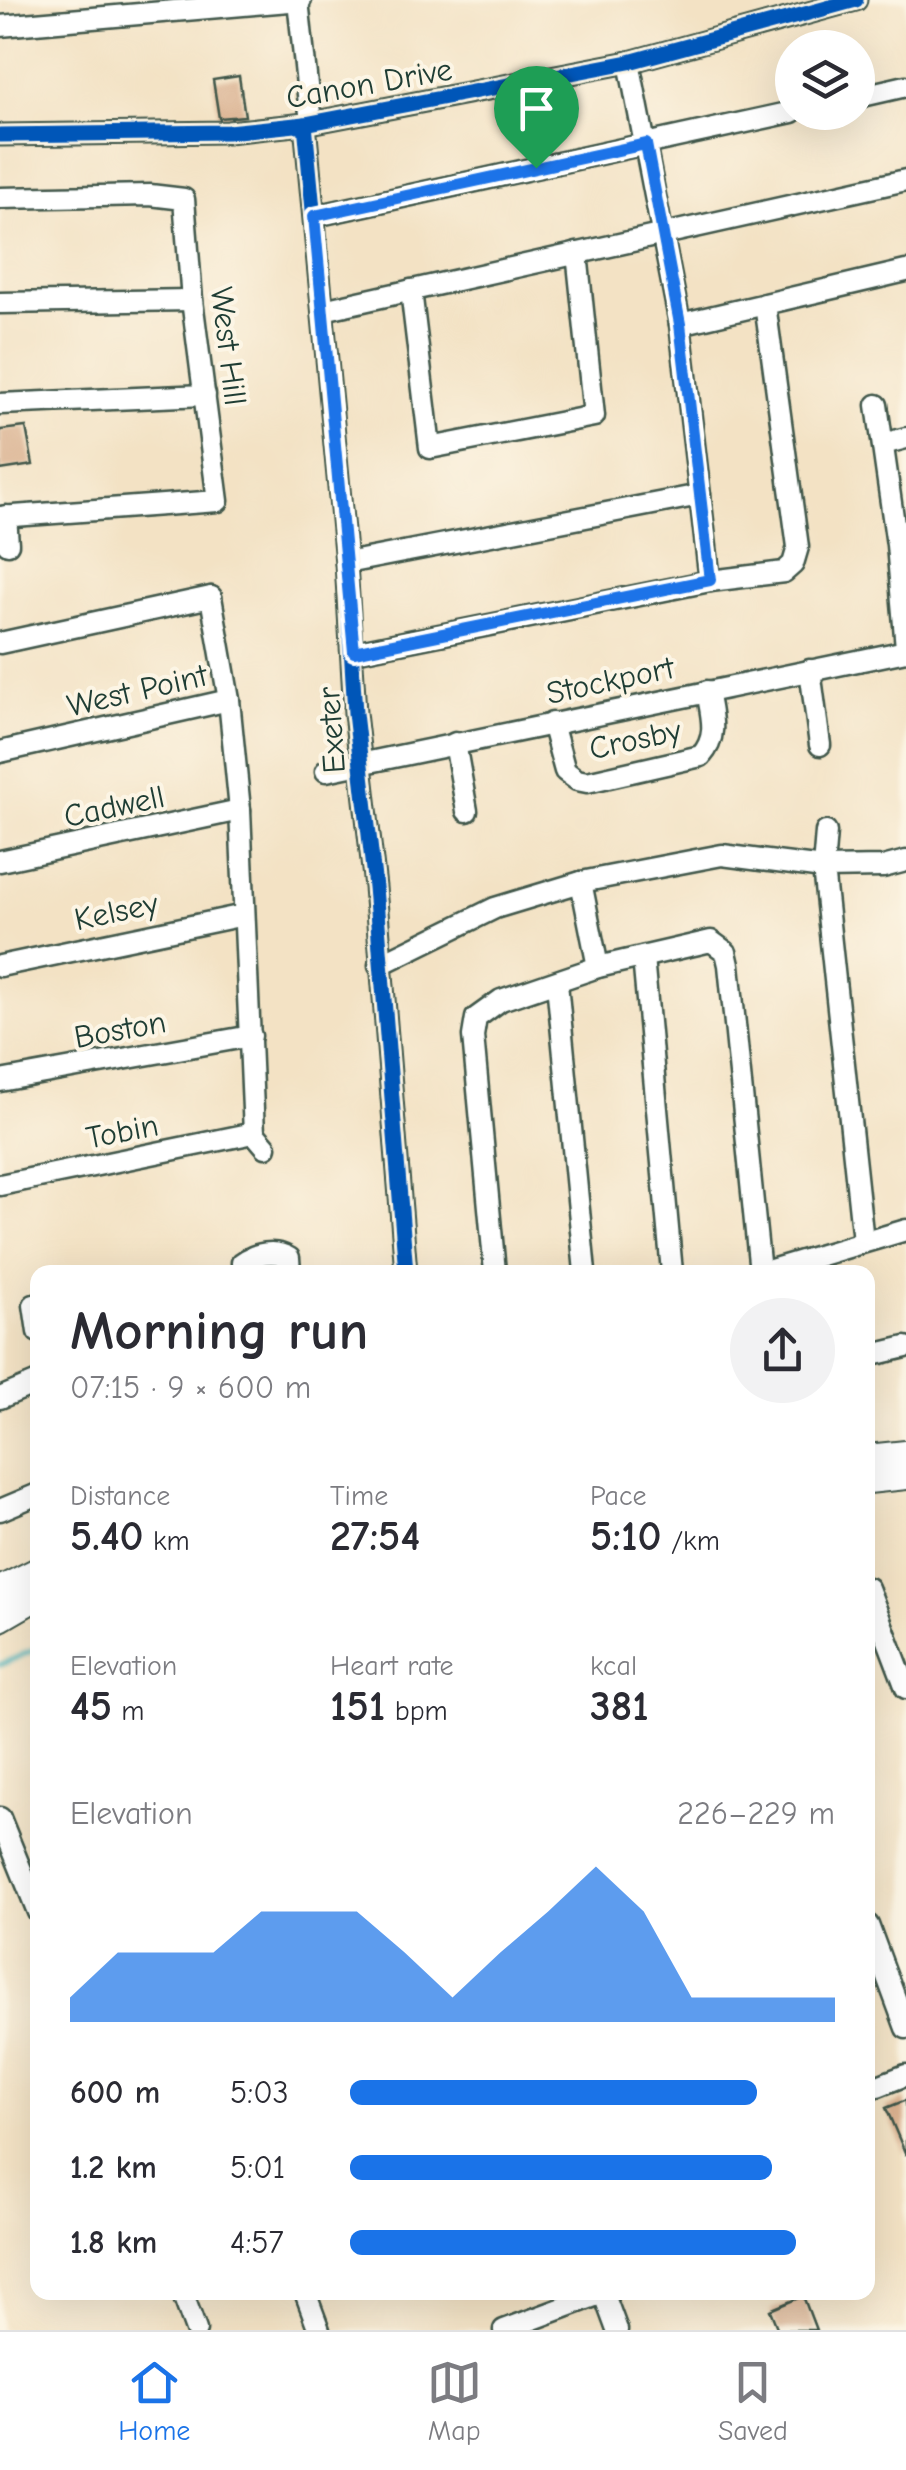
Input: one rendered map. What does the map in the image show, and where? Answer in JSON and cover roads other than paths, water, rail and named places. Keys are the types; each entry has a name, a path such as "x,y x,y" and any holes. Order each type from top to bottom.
{"street":[{"path":"0,26 299,0"},
{"name":"Exeter","path":"299,0 314,216 405,1265"},
{"name":"Canon Drive","path":"0,136 228,132 308,123 630,62 856,0"},
{"path":"630,62 680,324 710,580"},
{"path":"875,93 906,86"},
{"path":"314,216 775,116"},
{"path":"323,310 906,180"},
{"name":"West Hill","path":"0,198 150,194 184,199 192,300 218,501 3,516"},
{"path":"412,290 430,448 594,416 578,254"},
{"path":"680,324 906,272"},
{"path":"0,303 192,300"},
{"path":"354,652 710,580 784,572 798,547 765,304"},
{"path":"0,404 206,395"},
{"path":"876,405 901,544 906,649"},
{"path":"883,444 906,438"},
{"path":"346,563 700,495"},
{"path":"3,516 8,544"},
{"path":"0,643 215,592 240,810 252,1036"},
{"name":"Stockport","path":"326,770 906,649"},
{"path":"810,670 820,745"},
{"name":"Crosby","path":"552,722 565,771 577,780 600,780 702,756 714,733 707,691"},
{"name":"West Point","path":"0,752 229,700"},
{"path":"456,744 467,812"},
{"name":"Cadwell","path":"0,862 240,810"},
{"path":"826,832 824,868 863,1241"},
{"path":"379,965 496,908 581,882 722,854 824,868 883,867 906,861"},
{"path":"581,882 598,967"},
{"name":"Kelsey","path":"0,966 244,915"},
{"path":"494,1265 473,1036 476,1018 501,1000 598,967 711,940 726,952 761,1265"},
{"path":"643,957 671,1265"},
{"path":"557,983 584,1265"},
{"name":"Boston","path":"0,1080 252,1036"},
{"name":"Tobin","path":"0,1185 64,1182 260,1140 252,1036"},
{"path":"785,1265 906,1230"},
{"path":"242,1265 252,1256 280,1253 289,1258 290,1265"},
{"path":"875,1354 906,1347"},
{"path":"0,1398 30,1385"},
{"path":"875,1458 906,1454"},
{"path":"875,1478 906,1475"},
{"path":"0,1510 30,1497"},
{"path":"0,1591 30,1576"},
{"path":"0,1617 30,1600"},
{"path":"875,1606 906,1688"},
{"path":"0,1818 30,1892"},
{"path":"875,1944 906,2028"},
{"path":"878,2086 906,2075"},
{"path":"185,2300 196,2330"},
{"path":"307,2300 318,2330"},
{"path":"504,2330 584,2300"},
{"path":"606,2300 618,2330"}],"waterway":[{"path":"0,1665 30,1652"}]}
